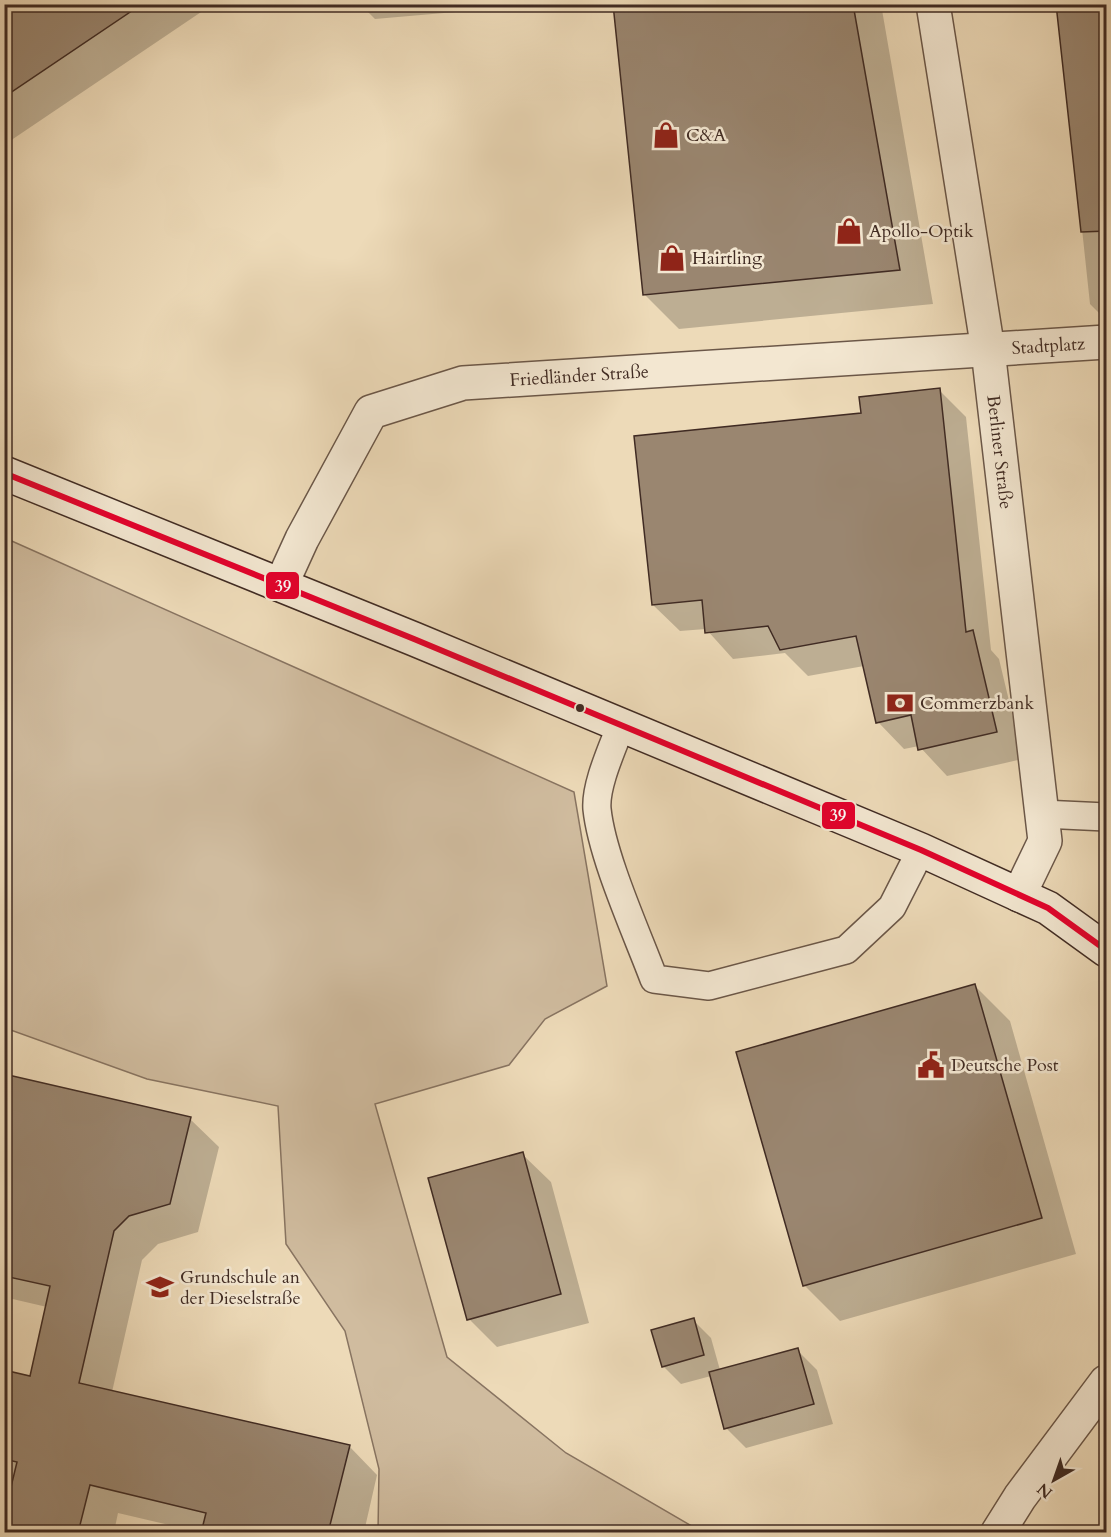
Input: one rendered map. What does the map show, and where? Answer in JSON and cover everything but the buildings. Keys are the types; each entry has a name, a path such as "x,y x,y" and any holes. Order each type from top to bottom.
{"street":[{"name":"Berliner Straße","path":"933,4 988,350 1045,841 1019,895"},
{"name":"Stadtplatz","path":"988,350 1107,342"},
{"name":"Friedländer Straße","path":"281,585 302,539 371,412 463,383 988,350"},
{"path":"4,473 921,850 1048,908 1107,950"},
{"path":"998,1533 1020,1497 1097,1393"}],"lane":[{"path":"621,725 603,776 597,807 609,856 654,978 710,986 846,950 892,907 921,850"},
{"path":"1042,814 1107,817"}],"shaded area":[{"path":"5,538 574,792 607,986 545,1019 509,1065 375,1104 447,1357 566,1453 702,1532 378,1532 379,1469 345,1331 286,1244 278,1106 147,1079 5,1028"}],"transit line":[{"name":"39","path":"4,473 414,639 921,850 1048,908 1106,950"}],"place":[{"name":"C&A","path":"666,135"},
{"name":"Apollo-Optik","path":"849,231"},
{"name":"Hairtling","path":"672,258"},
{"name":"Commerzbank","path":"900,703"},
{"name":"Deutsche Post","path":"931,1065"},
{"name":"Grundschule an der Dieselstraße","path":"160,1287"}]}
